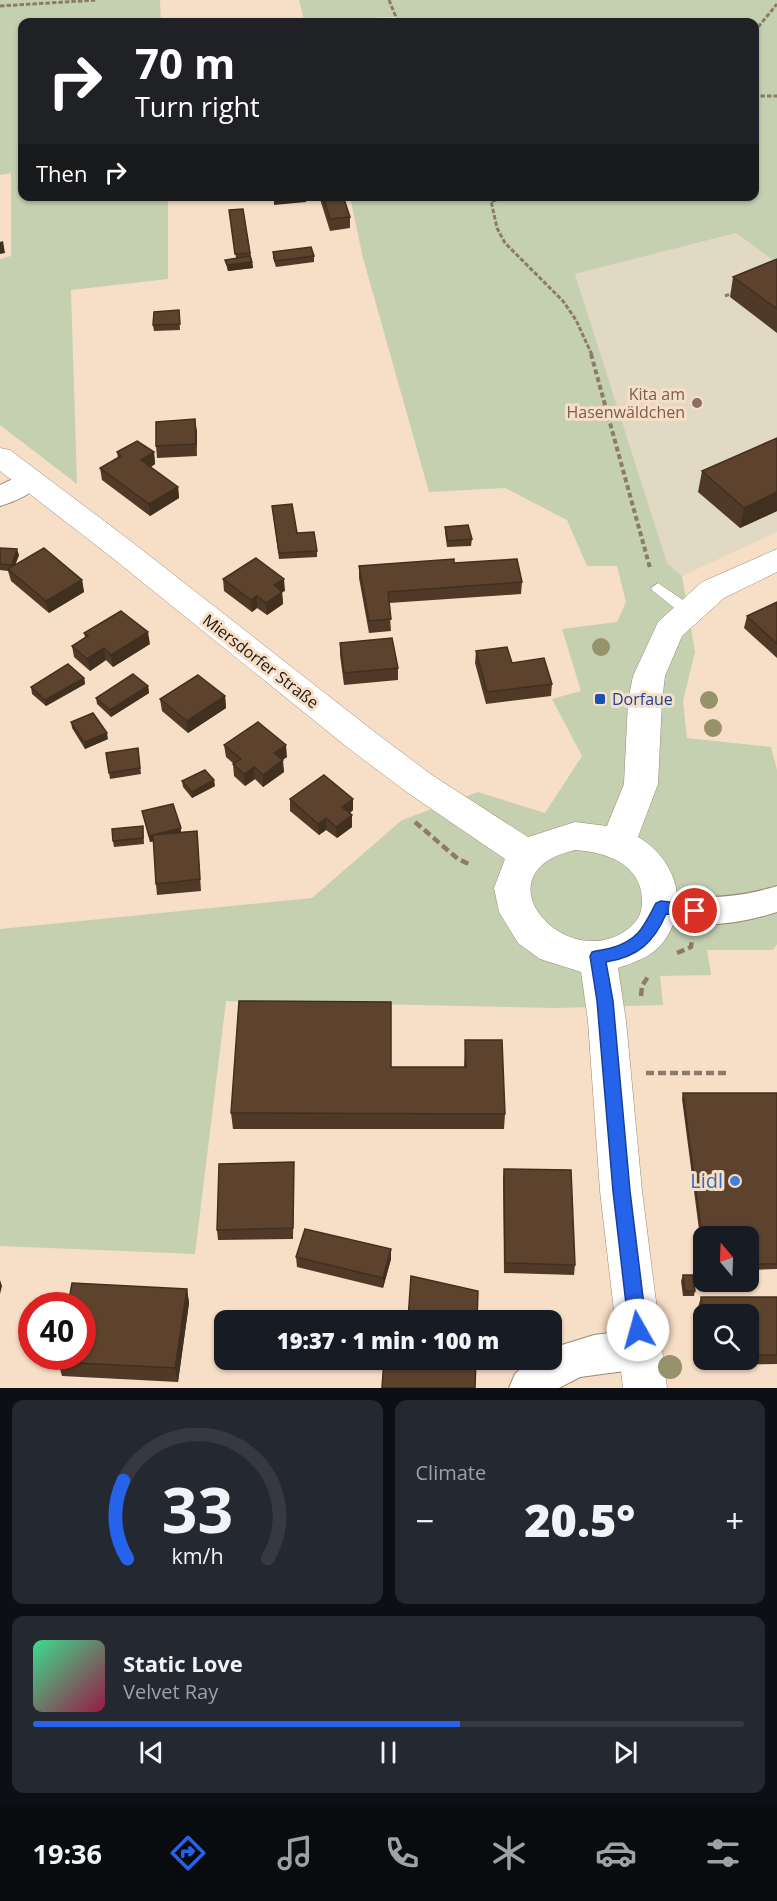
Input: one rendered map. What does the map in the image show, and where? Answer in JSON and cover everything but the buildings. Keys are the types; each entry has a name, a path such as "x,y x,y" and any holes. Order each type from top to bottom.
{"street":[{"name":"Miersdorfer Straße","path":"0,457 121,549 373,749 420,784 529,856"},
{"path":"0,497 30,480"},
{"path":"618,844 641,784 645,701 649,676 657,653 669,630 713,590 777,559"},
{"path":"575,836 618,844 631,851 652,870 662,895 661,908 651,931 641,941 614,954 598,956 566,953 538,940 519,918 514,905 514,880 522,862 548,843 575,836"},
{"path":"661,908 713,912 735,911 777,899"},
{"path":"529,1388 541,1374 572,1359 642,1369 621,1191 605,1001 598,956"}],"lane":[{"path":"658,588 688,611"}],"path":[{"path":"0,6 97,0"},
{"path":"389,0 396,18"},
{"path":"759,26 777,4"},
{"path":"759,96 777,96"},
{"path":"491,201 495,221 502,237 517,257 562,300 592,355 645,553 658,588"},
{"path":"725,296 735,292"},
{"path":"643,1073 726,1073"}],"shaded area":[{"name":"Kita am Hasenwäldchen","path":"736,233 777,263 777,532 682,576 667,563 575,274"}],"green space":[{"path":"0,0 160,0 161,18 18,18 18,201 168,201 168,279 71,290 77,484 0,425 0,259 11,256 11,173 0,175"},
{"path":"299,0 777,0 777,263 736,233 575,274 667,563 682,576 695,652 683,701 687,738 771,747 777,770 777,944 773,950 707,950 711,975 660,976 663,1005 555,1008 226,1001 195,1254 0,1246 0,929 312,898 402,820 478,792 545,813 582,756 552,699 581,691 562,629 617,622 626,602 617,566 587,566 567,520 505,488 429,492 363,258 351,201 759,201 759,18 304,18"}],"place":[{"name":"Kita am Hasenwäldchen","path":"697,403"},
{"name":"Dorfaue","path":"600,699"},
{"name":"Lidl","path":"735,1181"}],"route":[{"path":"638,1330 621,1191 605,1001 598,956 614,954 641,941 658,920 661,908 695,911"}]}
